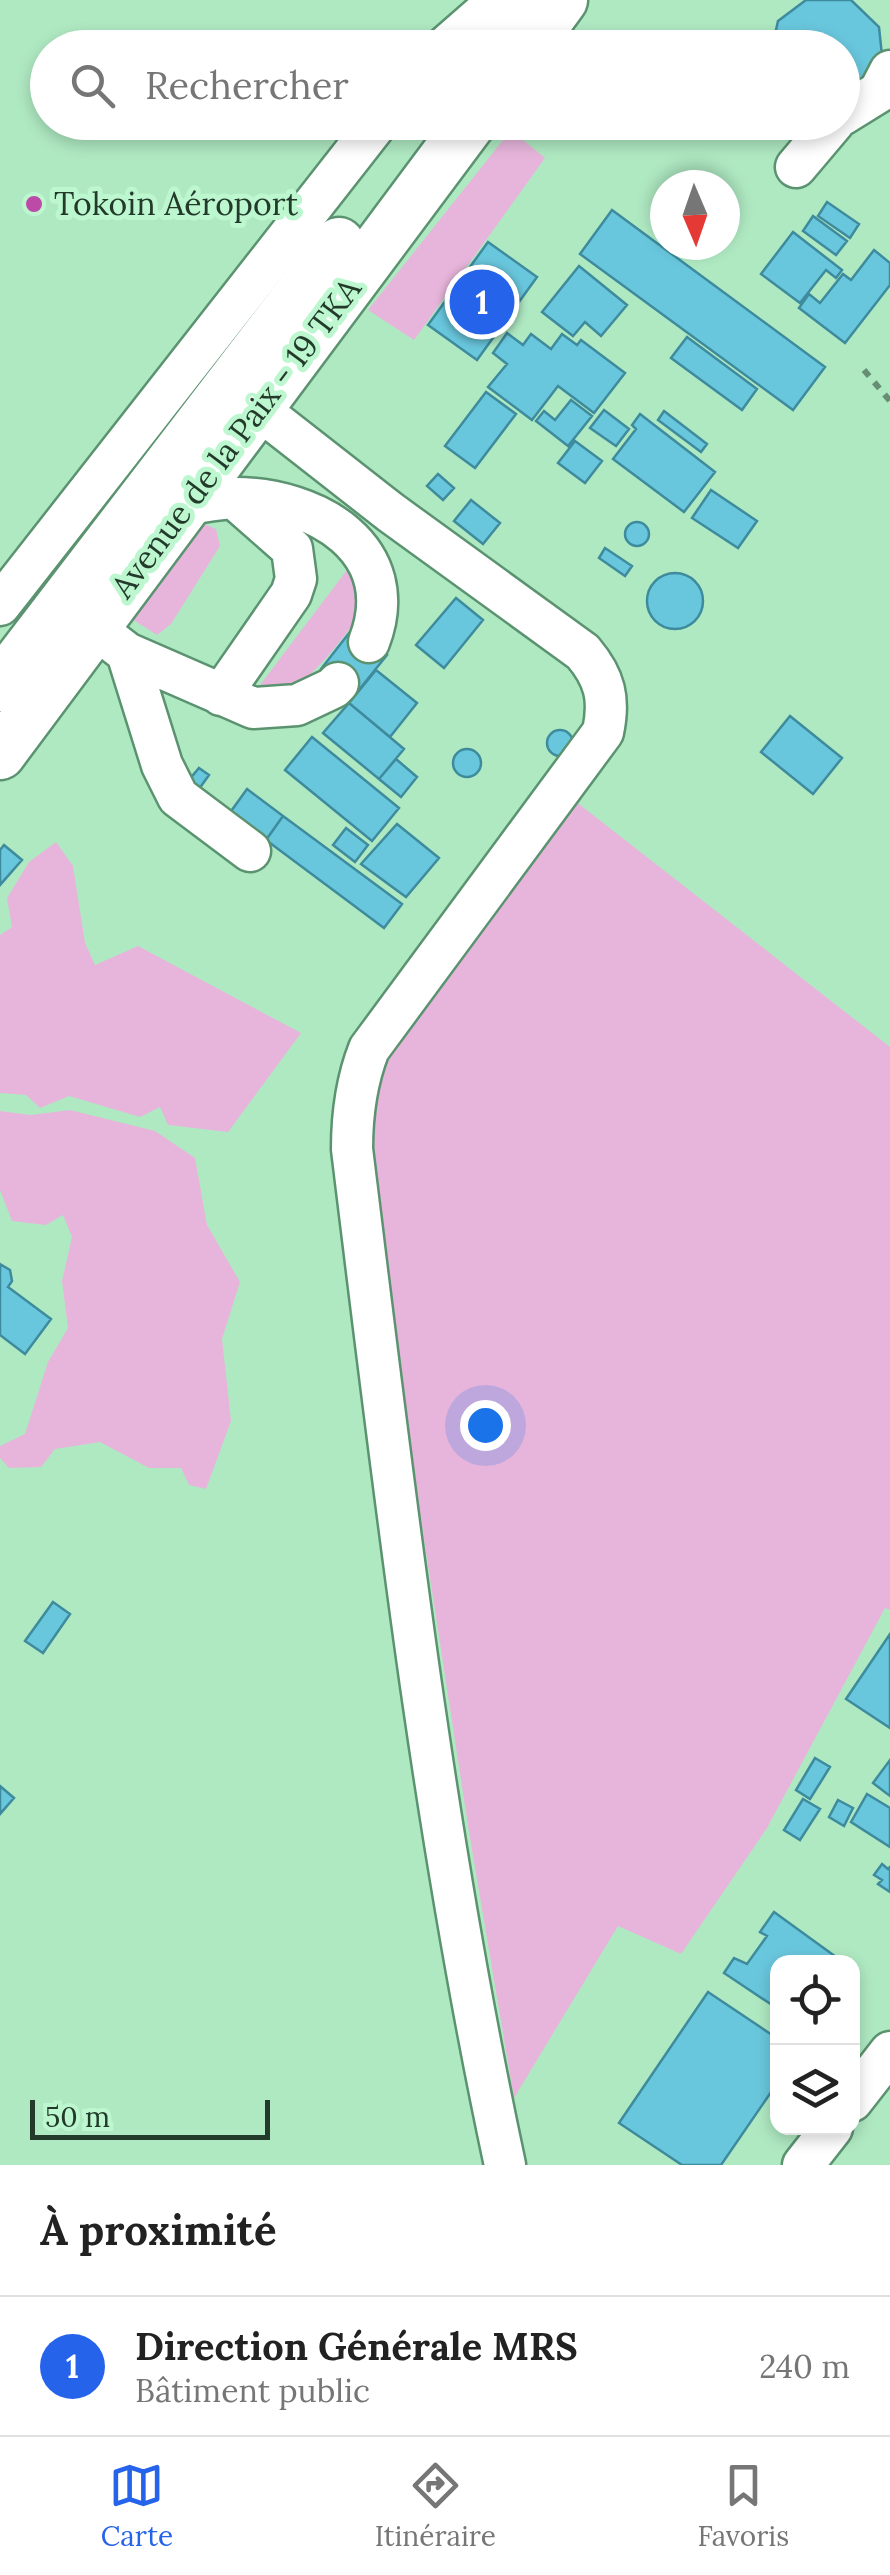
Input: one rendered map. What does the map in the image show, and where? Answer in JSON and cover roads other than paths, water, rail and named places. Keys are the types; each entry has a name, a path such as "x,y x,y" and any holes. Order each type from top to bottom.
{"main road":[{"path":"492,30 513,0"},
{"path":"540,30 562,0"},
{"path":"0,686 94,628 417,140"},
{"name":"Avenue de la Paix - 19 TKA","path":"0,754 94,628 210,501 258,408 458,140"}],"street":[{"path":"465,30 500,0"},
{"path":"860,104 879,92 890,71"},
{"path":"0,605 364,140"},
{"path":"796,168 819,140"},
{"path":"258,408 390,512 583,652 606,689 608,710 603,732 369,1049 359,1074 352,1124 404,1570 480,2048 505,2165"},
{"path":"210,501 292,549 296,579 292,594 222,695"},
{"path":"210,501 287,505 328,520 359,547 378,584 379,616 369,642"},
{"path":"94,628 252,708 298,705 338,683"},
{"path":"94,628 178,797 250,852"},
{"path":"860,2091 890,2052"},
{"path":"803,2165 827,2135"}],"place":[{"name":"Tokoin Aéroport","path":"34,204"},
{"name":"Direction Générale MRS","path":"482,302"}]}
